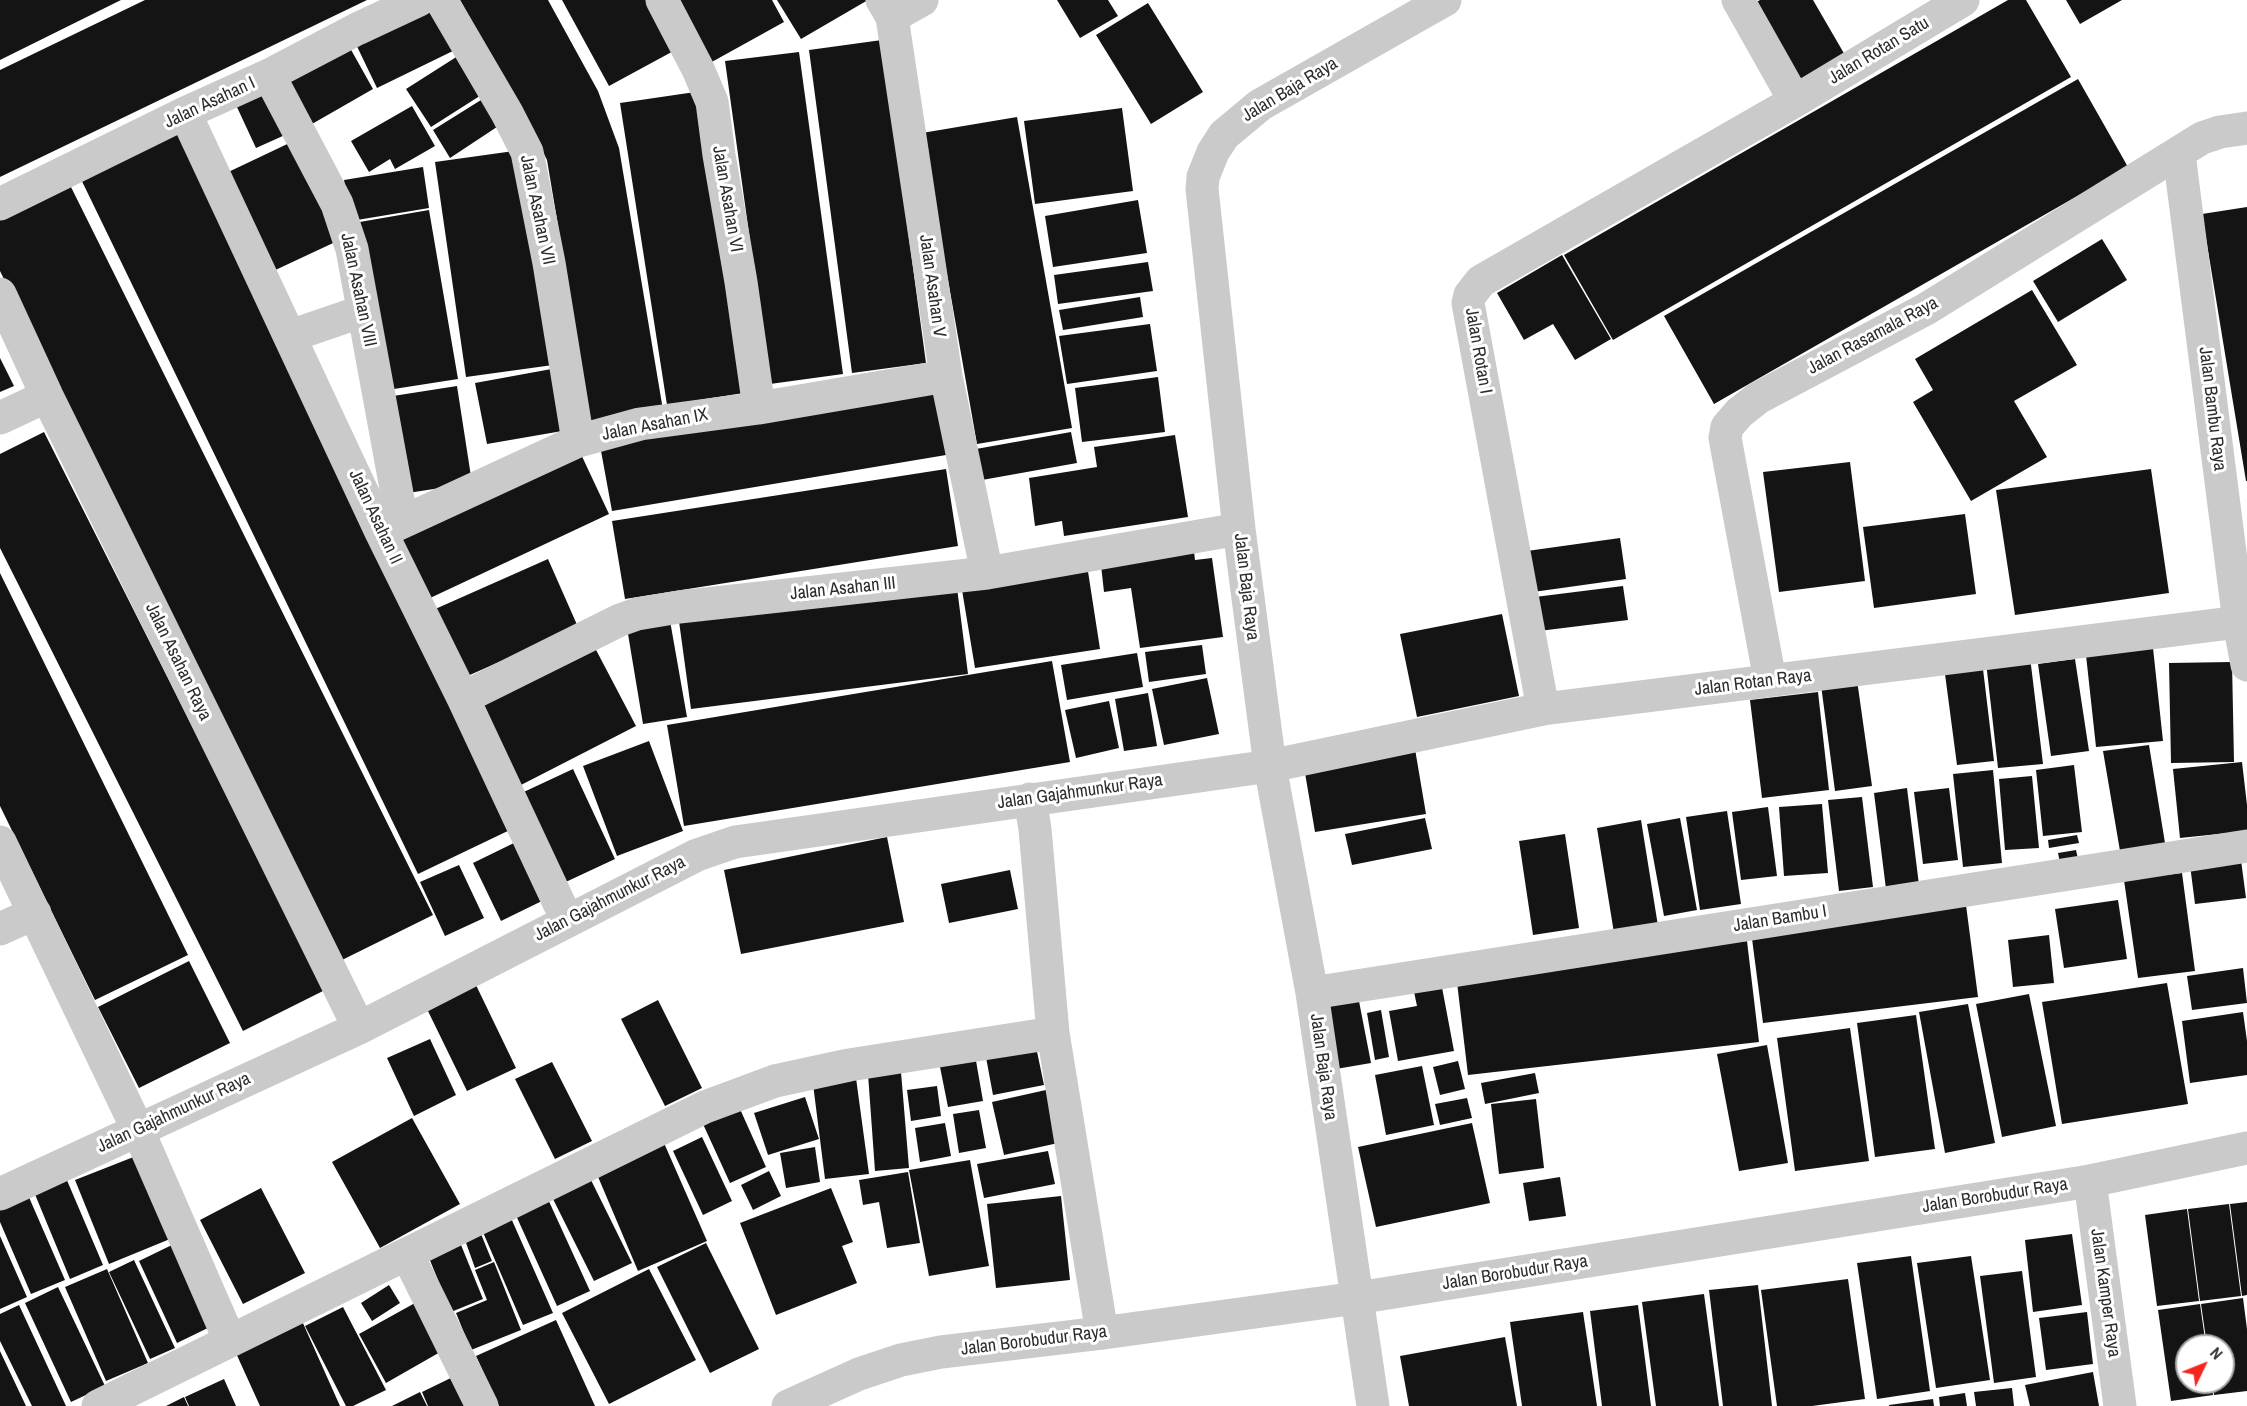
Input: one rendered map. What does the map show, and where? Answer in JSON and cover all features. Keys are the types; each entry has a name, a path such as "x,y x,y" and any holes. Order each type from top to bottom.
{"street":[{"name":"Jalan Asahan I","path":"0,204 419,0"},
{"name":"Jalan Asahan VII","path":"441,0 507,114 526,152 549,263 578,441"},
{"name":"Jalan Asahan VI","path":"662,0 698,69 712,102 759,408"},
{"path":"887,8 922,0"},
{"name":"Jalan Baja Raya","path":"1373,1406 1312,993 1270,766 1239,529 1202,189 1206,165 1224,135 1260,105 1445,0"},
{"path":"1738,0 1795,101"},
{"name":"Jalan Rotan Satu","path":"1795,101 1963,0"},
{"name":"Jalan Asahan V","path":"887,8 946,376 987,573"},
{"name":"Jalan Asahan VIII","path":"269,75 337,204 352,249 363,311 391,526"},
{"name":"Jalan Rotan I","path":"1543,710 1468,303 1470,295 1481,281 1795,101"},
{"name":"Jalan Asahan II","path":"185,113 290,336 391,526 463,698 567,920"},
{"name":"Jalan Rasamala Raya","path":"1770,680 1727,458 1725,438 1727,427 1739,413 1758,398 1926,309 2202,138 2220,132 2247,128"},
{"name":"Jalan Bambu Raya","path":"2179,154 2239,622 2247,664"},
{"name":"Jalan Asahan Raya","path":"0,294 47,396 359,1028"},
{"path":"290,336 363,311"},
{"name":"Jalan Asahan IX","path":"391,526 578,441 640,424 759,408 946,376"},
{"path":"0,418 47,396"},
{"name":"Jalan Asahan III","path":"463,698 611,624 637,614 679,607 987,573 1239,529"},
{"name":"Jalan Rotan Raya","path":"1270,766 1543,710 2239,622"},
{"name":"Jalan Gajahmunkur Raya","path":"0,1194 359,1028 697,855 735,842 1270,766"},
{"path":"1030,799 1035,829 1053,1033 1102,1333"},
{"path":"0,842 138,1130 230,1341"},
{"name":"Jalan Bambu I","path":"1312,993 2247,846"},
{"path":"0,929 35,913"},
{"path":"98,1406 705,1107 775,1081 849,1065 1053,1033"},
{"name":"Jalan Borobudur Raya","path":"788,1406 859,1374 901,1360 941,1352 1102,1333 1357,1298 2090,1181 2247,1148"},
{"name":"Jalan Kamper Raya","path":"2090,1181 2120,1406"},
{"path":"407,1254 482,1406"}],"building":[{"path":"0,0 121,0 0,60"},
{"path":"145,0 367,0 0,177 0,70"},
{"path":"426,0 459,48 377,88 352,36"},
{"path":"460,0 548,0 598,91 619,148 663,410 591,422 547,160"},
{"path":"562,0 653,0 679,48 609,86"},
{"path":"675,0 772,0 784,22 710,63"},
{"path":"777,0 868,0 801,39"},
{"path":"1057,0 1108,0 1118,16 1080,38"},
{"path":"1760,0 1813,0 1849,62 1797,92 1748,7"},
{"path":"2008,0 2026,0 2071,77 1613,340 1564,255"},
{"path":"2066,0 2122,0 2080,24"},
{"path":"1148,3 1203,92 1151,124 1096,35"},
{"path":"345,39 373,89 305,128 277,78"},
{"path":"882,40 926,363 852,373 809,50"},
{"path":"799,52 843,374 770,384 725,61"},
{"path":"461,54 486,92 431,127 406,89"},
{"path":"2078,79 2128,167 1714,404 1664,316"},
{"path":"702,91 750,392 667,405 620,103"},
{"path":"264,92 285,135 256,148 236,105"},
{"path":"489,95 506,121 450,158 433,130"},
{"path":"412,106 435,146 395,169 390,159 369,172 351,141"},
{"path":"1122,108 1133,191 1035,204 1024,121"},
{"path":"1017,117 1072,428 977,444 922,133"},
{"path":"174,125 514,828 418,874 77,171"},
{"path":"300,138 346,237 269,273 222,175"},
{"path":"521,150 553,365 466,377 435,162"},
{"path":"423,167 429,208 351,221 344,180"},
{"path":"68,181 433,915 342,960 0,271 0,215"},
{"path":"1138,200 1147,253 1053,267 1045,216"},
{"path":"2247,207 2247,481 2246,481 2202,214"},
{"path":"429,210 458,379 381,391 354,223"},
{"path":"2102,239 2127,280 2058,322 2033,281"},
{"path":"1562,255 1611,339 1575,360 1553,324 1524,340 1497,293"},
{"path":"1148,262 1153,291 1058,304 1054,275"},
{"path":"2032,290 2077,365 2014,401 2047,457 1971,501 1913,402 1933,390 1915,359"},
{"path":"1140,297 1143,317 1063,330 1059,310"},
{"path":"1150,324 1157,371 1067,384 1059,336"},
{"path":"0,358 14,386 0,392"},
{"path":"557,368 568,430 487,444 475,383"},
{"path":"1158,377 1165,432 1082,442 1075,388"},
{"path":"939,382 952,454 612,511 599,440"},
{"path":"457,386 472,483 408,493 393,396"},
{"path":"44,432 325,990 243,1031 0,548 0,454"},
{"path":"1071,432 1077,463 982,480 976,449"},
{"path":"1175,435 1188,517 1064,536 1062,521 1035,526 1029,478 1097,467 1094,447"},
{"path":"579,450 609,514 428,599 397,534"},
{"path":"1850,462 1865,581 1779,592 1763,472"},
{"path":"946,469 958,546 625,599 612,521"},
{"path":"2151,469 2169,593 2015,615 1996,490"},
{"path":"1965,514 1976,594 1874,608 1863,527"},
{"path":"1620,538 1626,579 1533,592 1527,551"},
{"path":"1193,543 1195,560 1212,558 1223,637 1140,648 1131,588 1104,592 1100,556"},
{"path":"548,559 578,627 463,678 433,610"},
{"path":"1087,565 1100,649 975,668 961,584"},
{"path":"0,573 188,955 95,1000 0,806"},
{"path":"956,580 968,674 691,709 678,614"},
{"path":"1623,586 1628,620 1539,631 1535,597"},
{"path":"1502,614 1519,696 1417,717 1400,634"},
{"path":"669,615 687,717 643,724 626,622"},
{"path":"1202,645 1206,674 1149,682 1145,652"},
{"path":"594,646 636,726 519,786 478,706"},
{"path":"2153,648 2163,741 2096,747 2086,655"},
{"path":"1137,653 1143,687 1067,700 1061,665"},
{"path":"2030,657 2043,764 1998,768 1986,662"},
{"path":"2075,659 2089,751 2051,756 2038,664"},
{"path":"1052,661 1070,762 684,826 667,725"},
{"path":"2232,662 2234,762 2171,763 2169,663"},
{"path":"1983,669 1994,761 1957,765 1945,674"},
{"path":"1207,678 1219,734 1164,745 1152,689"},
{"path":"1857,680 1872,786 1835,791 1821,685"},
{"path":"1818,692 1829,790 1762,798 1750,700"},
{"path":"1148,693 1157,746 1124,751 1115,699"},
{"path":"1109,701 1119,748 1076,758 1065,710"},
{"path":"649,741 683,831 617,856 583,766"},
{"path":"2149,745 2165,843 2120,851 2103,751"},
{"path":"1415,749 1426,814 1315,832 1304,767"},
{"path":"2242,762 2247,805 2247,831 2180,838 2173,769"},
{"path":"2074,765 2082,832 2043,836 2036,770"},
{"path":"573,769 615,859 555,887 513,797"},
{"path":"1993,770 2002,863 1963,867 1953,774"},
{"path":"2032,776 2039,848 2005,850 1999,779"},
{"path":"1907,788 1919,885 1886,889 1874,793"},
{"path":"1949,788 1958,860 1923,864 1914,792"},
{"path":"1862,797 1873,887 1839,891 1828,800"},
{"path":"1822,804 1828,873 1784,876 1779,807"},
{"path":"1768,807 1777,876 1741,880 1732,812"},
{"path":"1727,811 1741,904 1700,910 1686,817"},
{"path":"1425,818 1432,849 1352,865 1345,834"},
{"path":"1680,818 1697,910 1664,916 1647,824"},
{"path":"1641,820 1658,926 1614,933 1597,828"},
{"path":"1565,834 1579,928 1533,935 1519,841"},
{"path":"2077,835 2079,843 2049,848 2048,840"},
{"path":"887,837 904,922 741,954 724,870"},
{"path":"518,841 546,899 501,921 473,863"},
{"path":"2076,850 2078,859 2060,863 2058,853"},
{"path":"2241,860 2246,898 2195,904 2190,865"},
{"path":"459,865 484,918 445,936 420,882"},
{"path":"1010,870 1018,909 949,923 941,884"},
{"path":"2182,873 2195,971 2138,978 2124,880"},
{"path":"2118,900 2127,959 2064,968 2055,909"},
{"path":"1966,905 1978,997 1763,1023 1751,931"},
{"path":"2049,935 2054,983 2013,987 2008,940"},
{"path":"1747,941 1759,1042 1468,1075 1456,974"},
{"path":"189,961 230,1043 139,1088 98,1007"},
{"path":"2243,968 2247,1003 2192,1010 2187,976"},
{"path":"1441,982 1454,1051 1398,1061 1389,1011 1417,1006 1413,987"},
{"path":"475,983 516,1068 467,1091 426,1007"},
{"path":"2167,983 2188,1104 2062,1124 2042,1002"},
{"path":"2029,994 2056,1126 2002,1137 1976,1004"},
{"path":"1358,996 1371,1063 1330,1070 1317,1003"},
{"path":"658,1000 702,1088 665,1106 621,1019"},
{"path":"1968,1004 1995,1143 1945,1153 1919,1012"},
{"path":"1381,1010 1389,1057 1375,1060 1367,1013"},
{"path":"2243,1012 2247,1041 2247,1075 2190,1083 2182,1021"},
{"path":"1916,1015 1935,1149 1875,1157 1857,1023"},
{"path":"1850,1028 1869,1161 1795,1171 1777,1038"},
{"path":"430,1039 456,1095 414,1116 387,1058"},
{"path":"1035,1042 1044,1085 993,1095 985,1052"},
{"path":"1767,1045 1788,1163 1739,1171 1717,1054"},
{"path":"975,1055 983,1101 948,1107 939,1062"},
{"path":"1458,1061 1465,1089 1440,1095 1433,1067"},
{"path":"552,1062 592,1141 555,1159 515,1079"},
{"path":"1422,1066 1434,1125 1386,1135 1375,1075"},
{"path":"901,1072 909,1168 875,1171 868,1074"},
{"path":"1535,1073 1539,1093 1485,1104 1481,1083"},
{"path":"856,1078 869,1174 825,1179 813,1084"},
{"path":"937,1086 941,1116 911,1121 907,1090"},
{"path":"1046,1090 1058,1143 1004,1155 992,1102"},
{"path":"805,1097 819,1139 768,1155 754,1113"},
{"path":"1467,1098 1472,1118 1440,1125 1435,1104"},
{"path":"1536,1099 1544,1168 1499,1174 1491,1104"},
{"path":"740,1109 766,1167 730,1183 703,1124"},
{"path":"979,1110 986,1148 959,1153 953,1114"},
{"path":"412,1118 460,1204 380,1248 332,1162"},
{"path":"945,1123 951,1156 920,1162 915,1128"},
{"path":"1472,1123 1490,1203 1376,1227 1358,1147"},
{"path":"702,1137 732,1201 703,1215 673,1151"},
{"path":"664,1143 707,1241 638,1271 596,1172"},
{"path":"815,1147 820,1182 786,1188 780,1153"},
{"path":"1048,1151 1055,1184 984,1198 977,1164"},
{"path":"136,1156 170,1239 109,1264 75,1180"},
{"path":"970,1160 989,1266 929,1276 909,1170"},
{"path":"769,1171 781,1196 753,1210 741,1185"},
{"path":"908,1172 920,1243 887,1248 879,1202 863,1205 859,1180"},
{"path":"1560,1177 1566,1216 1529,1221 1523,1183"},
{"path":"66,1178 103,1265 70,1279 34,1192"},
{"path":"590,1178 632,1263 594,1281 552,1197"},
{"path":"261,1188 305,1273 243,1304 200,1220"},
{"path":"831,1188 853,1242 842,1246 857,1283 776,1315 740,1223"},
{"path":"28,1195 65,1280 31,1294 0,1222 0,1206"},
{"path":"1061,1196 1070,1280 996,1288 987,1204"},
{"path":"547,1197 590,1291 557,1306 514,1211"},
{"path":"2247,1202 2247,1295 2242,1296 2230,1204"},
{"path":"2229,1204 2241,1296 2200,1301 2188,1209"},
{"path":"2187,1209 2199,1301 2157,1306 2145,1215"},
{"path":"511,1218 553,1313 523,1325 482,1230"},
{"path":"481,1234 492,1261 475,1268 465,1240"},
{"path":"2072,1234 2082,1305 2033,1312 2025,1240"},
{"path":"0,1236 27,1297 0,1309"},
{"path":"459,1240 483,1299 451,1312 427,1253"},
{"path":"176,1243 214,1325 177,1343 139,1261"},
{"path":"706,1243 759,1349 710,1373 657,1267"},
{"path":"1911,1256 1930,1391 1877,1399 1857,1263"},
{"path":"1971,1256 1990,1380 1936,1388 1917,1263"},
{"path":"134,1260 175,1348 150,1359 109,1272"},
{"path":"494,1262 521,1330 471,1350 456,1313 487,1300 475,1270"},
{"path":"107,1269 148,1363 106,1381 65,1287"},
{"path":"649,1269 696,1360 609,1404 562,1313"},
{"path":"2022,1271 2036,1377 1994,1383 1980,1276"},
{"path":"1848,1279 1865,1399 1812,1406 1777,1406 1761,1290"},
{"path":"389,1285 400,1303 372,1321 361,1303"},
{"path":"1758,1285 1772,1406 1723,1406 1709,1290"},
{"path":"58,1287 105,1386 71,1402 25,1303"},
{"path":"1704,1294 1719,1406 1656,1406 1642,1302"},
{"path":"2243,1298 2247,1329 2247,1391 2235,1392 2235,1334 2205,1334 2201,1304"},
{"path":"415,1303 442,1351 386,1383 359,1334"},
{"path":"2200,1304 2204,1334 2175,1334 2175,1394 2213,1395 2171,1401 2158,1310"},
{"path":"19,1305 66,1406 32,1406 0,1341 0,1314"},
{"path":"1638,1305 1651,1406 1602,1406 1590,1311"},
{"path":"343,1307 386,1390 353,1406 346,1406 305,1326"},
{"path":"1583,1312 1597,1406 1522,1406 1510,1322"},
{"path":"2087,1312 2093,1364 2046,1370 2039,1318"},
{"path":"556,1320 595,1406 499,1406 476,1356"},
{"path":"302,1321 340,1406 260,1406 235,1351"},
{"path":"1505,1337 1517,1406 1409,1406 1400,1356"},
{"path":"0,1351 26,1406 0,1406"},
{"path":"2093,1372 2099,1406 2030,1406 2025,1385"},
{"path":"459,1374 474,1406 428,1406 422,1392"},
{"path":"224,1379 236,1406 189,1406 185,1397"},
{"path":"2012,1388 2014,1406 1976,1406 1974,1392"},
{"path":"420,1392 427,1406 392,1406"},
{"path":"1965,1393 1967,1406 1940,1406 1939,1397"},
{"path":"184,1397 188,1406 166,1406"},
{"path":"1933,1399 1934,1406 1889,1406 1889,1405"}]}
